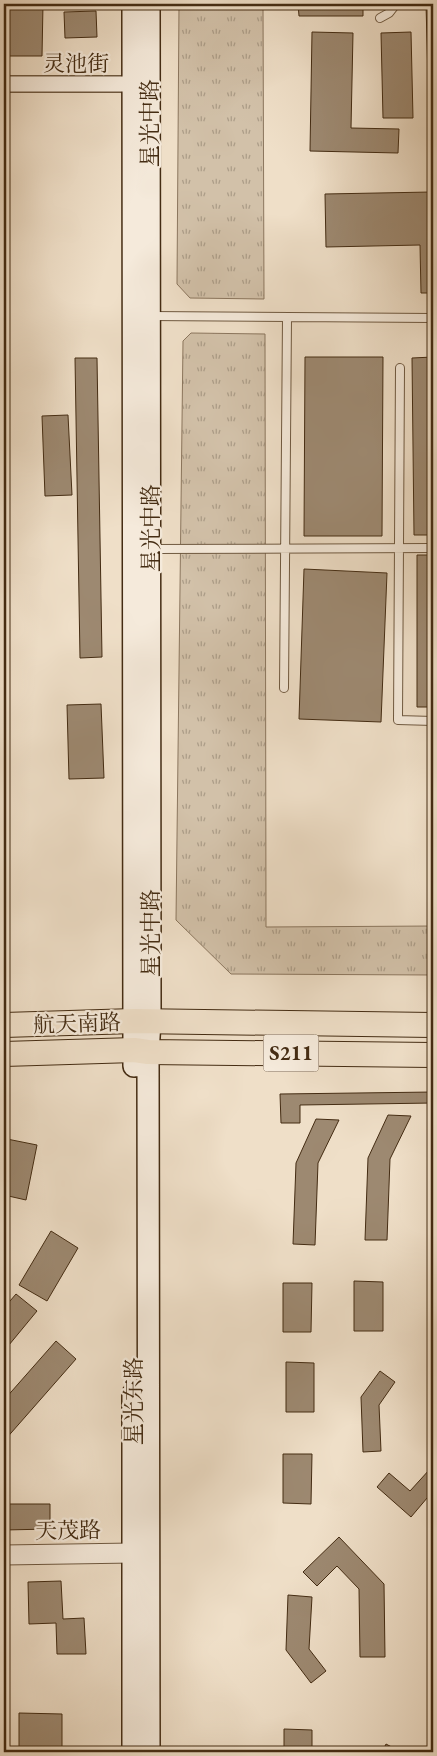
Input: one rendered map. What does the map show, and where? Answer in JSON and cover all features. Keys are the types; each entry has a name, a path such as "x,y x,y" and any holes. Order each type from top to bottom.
{"main road":[{"name":"星光中路","path":"133,4 141,84 150,316 149,549 141,1051"},
{"name":"星光中路","path":"142,1022 141,84 149,4"},
{"name":"S211","path":"142,1022 433,1024"},
{"name":"航天南路","path":"4,1025 142,1022"},
{"name":"S211","path":"141,1051 433,1055"},
{"name":"航天南路","path":"4,1054 141,1051"},
{"name":"星光东路","path":"133,1752 133,1553 141,1051"},
{"name":"星光东路","path":"141,1051 149,1752"}],"street":[{"name":"灵池街","path":"4,84 141,84"},
{"name":"天茂路","path":"4,1555 133,1553"}],"lane":[{"path":"380,18 389,13 396,4"},
{"path":"150,316 433,318"},
{"path":"284,688 287,318"},
{"path":"400,368 398,720 433,721"},
{"path":"149,549 433,548"}],"green space":[{"path":"179,4 263,4 264,299 190,298 177,284"},
{"path":"191,333 265,334 266,927 433,926 433,975 231,974 176,920 183,341"}],"building":[{"path":"4,4 43,4 42,56 4,56"},
{"path":"298,4 363,4 363,16 299,16"},
{"path":"426,4 433,4 433,293 421,293 420,245 326,247 325,194 431,192"},
{"path":"96,11 97,37 65,38 64,12"},
{"path":"312,32 353,33 351,128 399,129 398,153 310,151"},
{"path":"411,32 413,118 383,118 381,33"},
{"path":"305,357 383,357 382,536 304,536"},
{"path":"433,357 433,535 414,535 412,358"},
{"path":"75,358 97,358 102,657 80,658"},
{"path":"68,415 72,495 45,496 42,416"},
{"path":"417,555 433,555 433,707 417,707"},
{"path":"304,569 387,573 381,722 299,719"},
{"path":"4,584 5,660 4,660"},
{"path":"101,704 104,778 69,779 67,705"},
{"path":"433,1092 433,1103 300,1105 300,1123 281,1123 280,1094"},
{"path":"388,1115 411,1116 390,1159 387,1240 365,1240 368,1158"},
{"path":"316,1119 339,1120 318,1163 315,1245 293,1244 296,1163"},
{"path":"7,1139 37,1145 26,1200 4,1195 4,1158"},
{"path":"433,1156 433,1239 429,1239"},
{"path":"51,1231 78,1248 47,1301 19,1285"},
{"path":"354,1281 383,1282 383,1331 354,1331"},
{"path":"283,1283 312,1283 311,1332 283,1332"},
{"path":"16,1294 37,1311 4,1351 4,1308"},
{"path":"56,1341 76,1359 4,1441 4,1400"},
{"path":"286,1362 314,1363 314,1412 286,1412"},
{"path":"380,1371 395,1382 379,1405 381,1451 363,1452 361,1397"},
{"path":"428,1390 433,1390 433,1491 411,1517 377,1487 389,1473 410,1491 430,1469"},
{"path":"283,1454 312,1454 311,1504 283,1503"},
{"path":"4,1504 50,1504 50,1529 4,1530"},
{"path":"339,1537 384,1584 385,1657 360,1657 359,1589 337,1566 317,1586 303,1572"},
{"path":"61,1581 63,1619 84,1618 86,1654 57,1654 56,1623 29,1624 28,1582"},
{"path":"288,1595 312,1597 309,1649 326,1671 311,1683 286,1650"},
{"path":"433,1596 433,1654 430,1650"},
{"path":"19,1713 62,1714 62,1752 19,1752"},
{"path":"284,1729 312,1730 312,1752 284,1752"},
{"path":"386,1744 401,1752 382,1752"}]}
